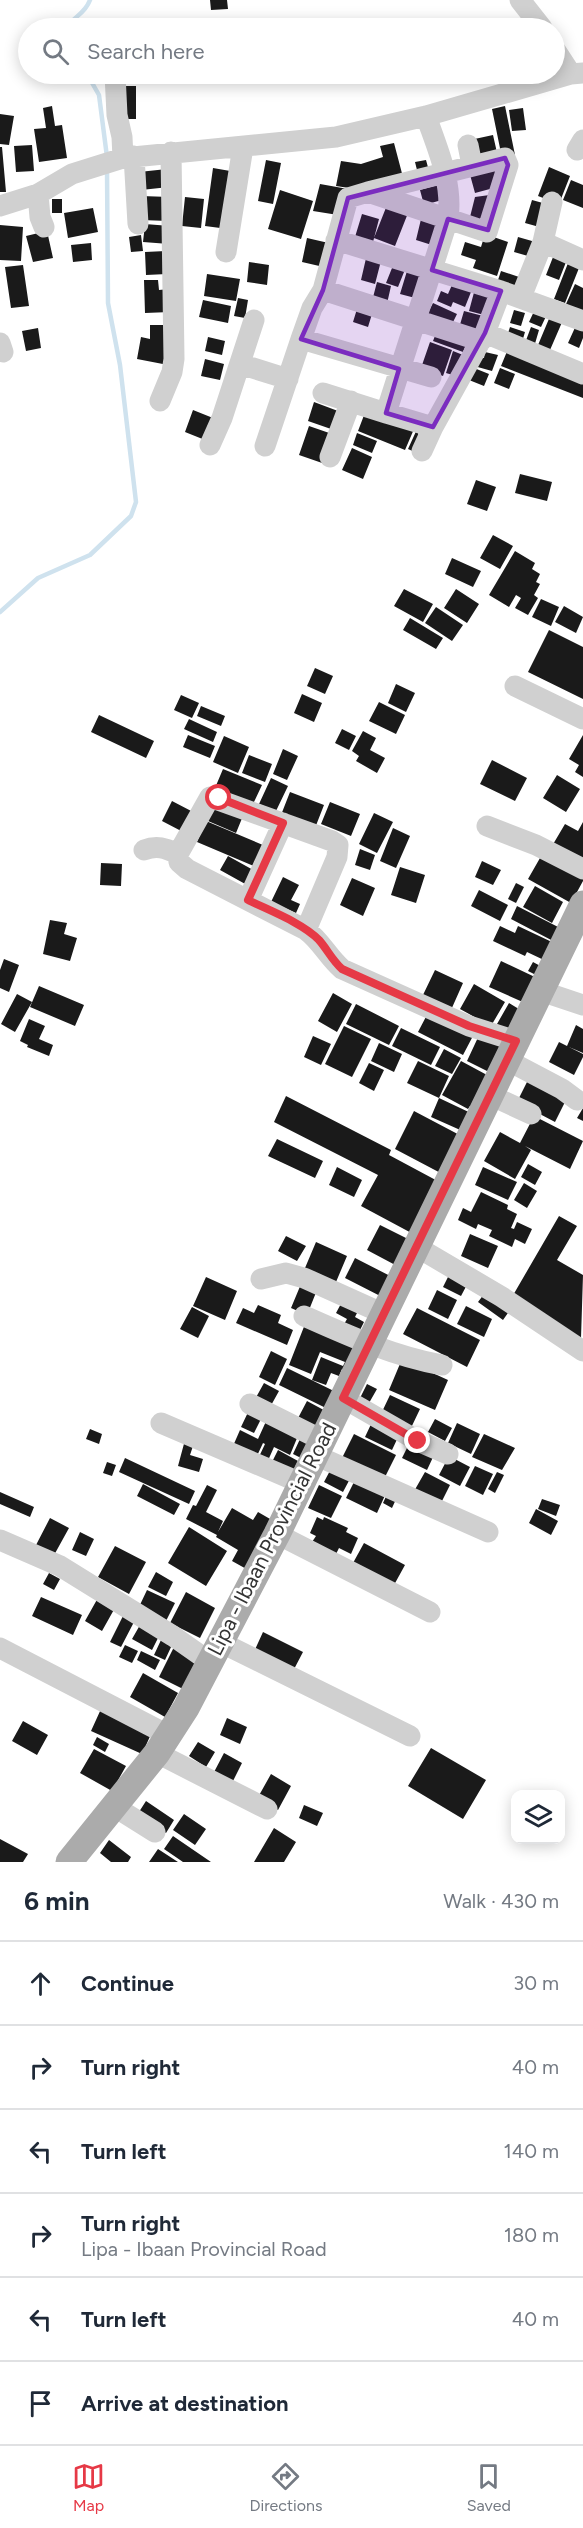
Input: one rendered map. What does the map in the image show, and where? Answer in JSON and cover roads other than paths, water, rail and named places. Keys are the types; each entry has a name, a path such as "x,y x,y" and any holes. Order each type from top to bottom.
{"main road":[{"name":"Lipa - Ibaan Provincial Road","path":"69,1862 163,1744 215,1652 277,1534 583,904"}],"street":[{"path":"520,0 534,18"},
{"path":"565,60 577,74"},
{"path":"115,84 117,115 122,137 118,160 138,224"},
{"path":"0,206 38,194 72,174 118,160 171,152 336,137 426,116 541,84"},
{"path":"386,413 414,319 448,219 451,198 445,172 426,116"},
{"path":"226,252 243,147"},
{"path":"160,401 172,372 174,359 171,152"},
{"path":"265,446 312,308 323,290 348,198 368,192 445,172 470,155 505,158 508,165 487,232 368,192"},
{"path":"38,194 40,217 44,227"},
{"path":"521,297 543,242 552,202"},
{"path":"336,240 521,297 583,321"},
{"path":"543,242 583,260"},
{"path":"323,290 414,319 483,337 583,375"},
{"path":"422,451 483,337 501,291"},
{"path":"210,445 222,418 254,320"},
{"path":"301,339 431,377"},
{"path":"240,364 288,379"},
{"path":"323,393 433,428"},
{"path":"330,457 351,401"},
{"path":"515,686 583,720"},
{"path":"306,930 337,856 338,845 210,797 178,854 179,862 186,869 306,930 318,938 332,961 342,969 469,1026 512,1051 577,1100"},
{"path":"248,900 283,823"},
{"path":"487,826 536,845 583,869"},
{"path":"144,850 162,847 178,854"},
{"path":"541,991 583,1005"},
{"path":"490,1095 531,1114"},
{"path":"417,1247 502,1297 583,1351"},
{"path":"261,1280 286,1274 304,1278 384,1314"},
{"path":"304,1316 369,1344 403,1356 442,1365"},
{"path":"343,1398 418,1441 448,1454"},
{"path":"250,1404 318,1447 488,1532"},
{"path":"160,1423 301,1483"},
{"path":"277,1534 430,1612"},
{"path":"0,1540 60,1566 173,1636 410,1736"},
{"path":"0,1648 163,1744 267,1809"},
{"path":"112,1806 155,1832"}],"waterway":[{"path":"75,18 85,9 90,0"},
{"path":"93,84 99,95 107,157"},
{"path":"0,612 38,578 90,555 131,516 136,502 120,365 108,303 107,168"}]}
